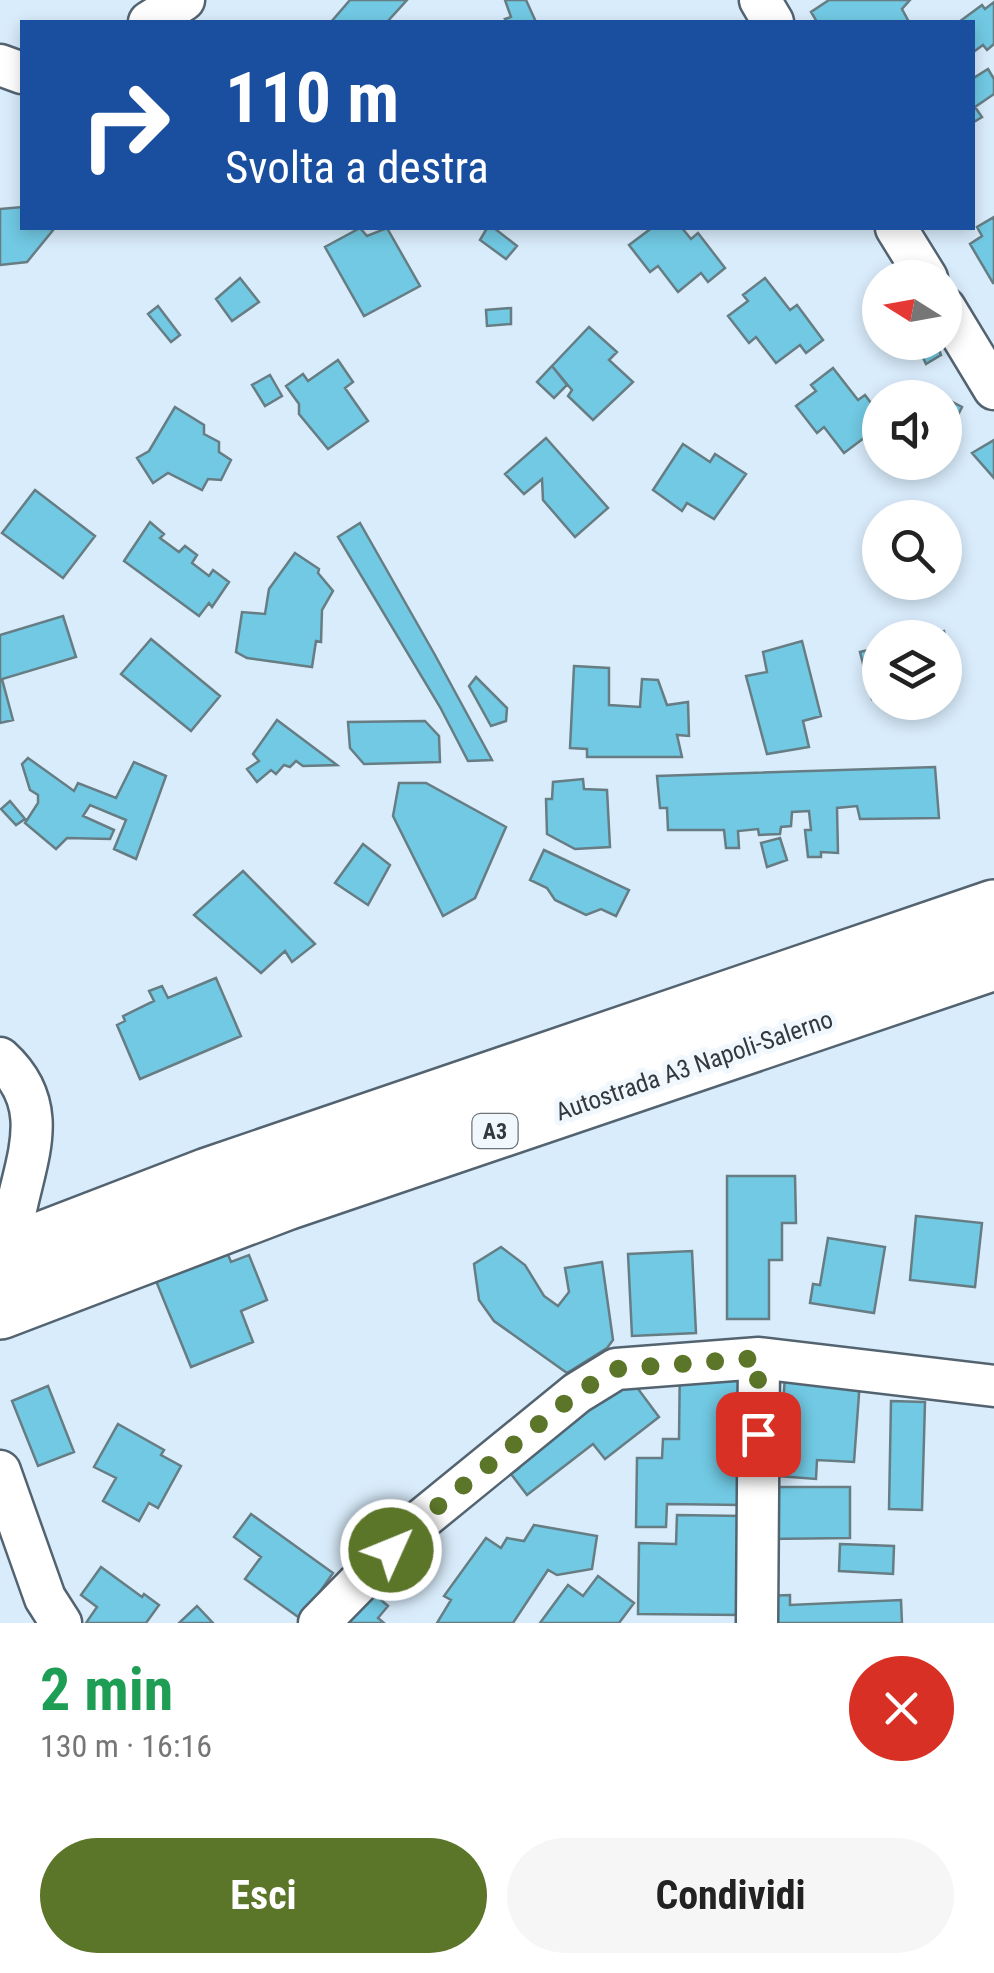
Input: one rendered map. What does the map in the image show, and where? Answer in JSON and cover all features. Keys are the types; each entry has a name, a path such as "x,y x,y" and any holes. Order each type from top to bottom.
{"highway":[{"name":"Autostrada A3 Napoli-Salerno","path":"7,1240 208,1176 994,908"},
{"name":"Autostrada A3 Napoli-Salerno","path":"0,1311 286,1202 994,962"}],"street":[{"path":"152,20 184,0"},
{"path":"897,230 915,260"},
{"path":"962,336 994,389"},
{"path":"0,1058 20,1076 30,1099 32,1126 7,1240"},
{"path":"319,1623 415,1525 577,1393 616,1369 758,1358 994,1386"},
{"path":"757,1623 758,1358"},
{"path":"0,1471 45,1598 61,1623"}],"building":[{"path":"350,0 407,0 389,20 333,20"},
{"path":"505,0 526,0 535,20 505,19 511,17"},
{"path":"829,0 910,0 902,9 908,20 816,20 811,12"},
{"path":"994,2 994,44 987,50 983,45 975,51 975,20 962,20 982,5 985,9"},
{"path":"988,69 994,79 994,94 975,107 975,77"},
{"path":"20,207 20,230 53,230 27,262 0,265 0,209"},
{"path":"994,217 993,283 970,244 982,236 977,227"},
{"path":"356,230 367,236 388,230 420,286 364,316 325,247"},
{"path":"486,230 497,230 517,246 506,259 480,240"},
{"path":"649,230 684,230 691,239 698,233 725,268 708,282 701,273 678,292 658,266 650,272 629,245"},
{"path":"240,278 259,302 232,321 216,299"},
{"path":"765,278 790,310 797,305 823,340 806,353 800,345 776,363 756,337 749,343 728,316 748,301 743,295"},
{"path":"158,306 180,335 171,342 148,314"},
{"path":"511,308 511,324 487,326 486,310"},
{"path":"589,327 617,352 609,360 633,382 593,420 568,396 572,390 552,366"},
{"path":"338,360 353,382 345,388 368,421 328,449 299,414 299,404 286,386 303,374 308,381"},
{"path":"552,366 567,385 554,398 537,382"},
{"path":"833,368 858,400 862,397 862,440 844,453 824,427 817,433 796,406 816,391 811,385"},
{"path":"270,375 282,396 265,406 252,385"},
{"path":"175,407 204,425 204,434 219,442 219,452 231,460 221,480 208,479 202,490 168,473 153,483 137,458 149,451"},
{"path":"546,438 608,508 575,537 543,500 542,479 524,494 505,474"},
{"path":"994,440 994,478 972,453"},
{"path":"683,444 710,462 715,454 746,474 714,519 687,503 682,511 653,490"},
{"path":"35,490 95,536 63,578 2,533"},
{"path":"150,522 164,534 160,538 179,552 185,546 197,555 192,563 209,576 213,570 229,582 212,607 209,603 199,616 124,561"},
{"path":"360,523 492,760 468,761 338,537"},
{"path":"295,553 319,569 333,591 322,610 321,642 316,641 312,667 247,658 236,652 242,612 265,614 269,589"},
{"path":"63,616 76,657 2,679 13,720 0,723 0,635"},
{"path":"151,639 220,696 191,731 121,674"},
{"path":"802,641 821,716 803,721 809,747 767,754 746,676 767,672 763,652"},
{"path":"574,666 609,668 609,705 640,707 642,679 658,680 667,705 688,702 689,736 677,735 682,757 587,757 587,749 570,748"},
{"path":"476,677 507,708 506,721 491,726 469,686"},
{"path":"277,720 337,765 303,766 296,761 290,767 284,765 276,774 271,770 257,782 247,769 259,761 253,754"},
{"path":"425,721 439,736 440,762 364,764 350,748 348,722"},
{"path":"28,758 74,791 78,783 116,798 134,762 166,776 136,859 114,849 126,820 90,805 83,816 114,830 110,839 67,838 56,849 25,823 38,803 38,795 30,790 22,764"},
{"path":"935,767 939,818 860,819 857,806 837,808 838,853 821,852 821,857 808,857 805,830 811,830 809,811 792,812 791,826 781,827 780,834 759,835 758,829 738,831 739,848 726,848 724,830 668,830 667,808 660,808 657,776"},
{"path":"583,779 584,789 607,790 610,847 575,849 547,834 546,799 552,799 553,782"},
{"path":"399,783 426,783 506,827 475,898 443,916 393,816"},
{"path":"10,801 25,819 16,825 1,809"},
{"path":"780,838 787,860 767,867 761,843"},
{"path":"363,844 390,865 368,905 335,883"},
{"path":"544,850 629,890 616,916 601,909 586,915 555,900 547,888 530,880"},
{"path":"243,871 315,944 292,962 285,951 261,973 194,915"},
{"path":"216,978 241,1036 140,1079 117,1025 125,1021 123,1016 154,1001 149,991 162,986 168,998"},
{"path":"727,1176 795,1176 796,1223 782,1223 782,1260 769,1260 769,1319 727,1319"},
{"path":"916,1216 982,1223 975,1287 910,1280"},
{"path":"828,1238 885,1247 874,1313 810,1303 813,1284 820,1285"},
{"path":"225,1247 231,1262 249,1255 267,1300 241,1311 253,1342 191,1367 154,1276"},
{"path":"501,1247 525,1265 544,1296 558,1306 569,1292 565,1268 602,1262 613,1340 607,1348 567,1373 494,1321 479,1300 474,1264"},
{"path":"692,1251 696,1333 632,1336 628,1254"},
{"path":"680,1358 743,1363 741,1505 667,1504 666,1527 636,1527 637,1458 662,1458 663,1439 679,1439"},
{"path":"786,1362 861,1367 854,1462 817,1460 816,1479 778,1476"},
{"path":"624,1370 659,1417 605,1459 593,1444 527,1495 511,1474 519,1468 511,1456"},
{"path":"48,1386 74,1452 38,1466 12,1401"},
{"path":"891,1401 925,1402 922,1510 889,1509"},
{"path":"118,1424 164,1450 161,1455 181,1466 158,1508 149,1503 139,1521 103,1501 116,1478 94,1467"},
{"path":"766,1487 850,1487 850,1538 766,1539"},
{"path":"251,1514 333,1573 301,1619 245,1579 261,1557 234,1537"},
{"path":"677,1515 742,1516 741,1615 638,1614 639,1543 676,1544"},
{"path":"534,1525 597,1536 592,1569 557,1575 548,1570 513,1623 437,1623 451,1600 444,1596 486,1538 501,1548 507,1538 524,1541"},
{"path":"840,1544 894,1546 893,1574 839,1571"},
{"path":"101,1567 159,1605 146,1623 86,1623 97,1607 81,1595"},
{"path":"598,1576 634,1603 619,1623 540,1623 568,1585 583,1596"},
{"path":"367,1588 388,1606 378,1618 384,1623 339,1623"},
{"path":"790,1595 790,1605 901,1600 902,1623 765,1623 764,1596"},
{"path":"197,1606 213,1623 179,1623"}],"route":[{"path":"391,1550 415,1525 577,1393 616,1369 758,1358 758,1434"}]}
